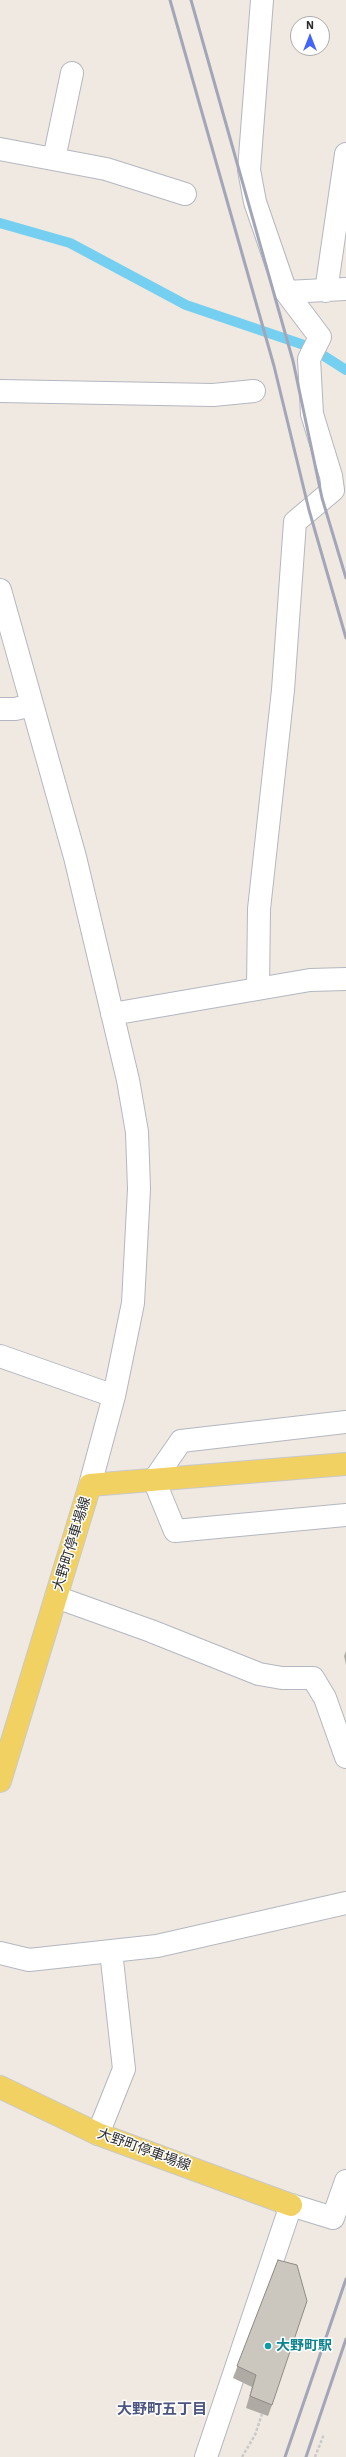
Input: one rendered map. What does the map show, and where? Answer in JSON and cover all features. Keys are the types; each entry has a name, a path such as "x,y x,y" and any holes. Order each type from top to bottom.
{"main road":[{"name":"大野町停車場線","path":"0,1780 6,1741 56,1597 90,1485 346,1464"},
{"name":"大野町停車場線","path":"0,2087 98,2134 291,2204"}],"street":[{"path":"258,988 260,909 283,690 295,522 333,490 331,476 312,414 308,359 320,337 286,292 255,202 249,170 262,0"},
{"path":"54,159 72,73"},
{"path":"0,149 106,169 185,194"},
{"path":"286,292 336,290 346,154"},
{"path":"0,391 213,395 254,391"},
{"path":"0,590 75,857 112,1014 137,1132 139,1189 133,1303 114,1396 90,1485"},
{"path":"0,709 15,709 32,705"},
{"path":"112,1014 310,980 346,979"},
{"path":"0,1356 114,1396"},
{"path":"346,1422 181,1441 154,1480 175,1531 346,1515"},
{"path":"56,1597 151,1631 260,1674 282,1678 313,1678 325,1698 346,1757"},
{"path":"0,1953 29,1960 157,1946 346,1903"},
{"path":"98,2134 124,2069 110,1951"},
{"path":"206,2457 291,2204 333,2218 346,2180"}],"path":[{"path":"242,2457 255,2435 262,2414"},
{"path":"315,2457 324,2434"}],"building":[{"name":"大野町駅","path":"278,2260 297,2265 307,2301 272,2405 250,2396 256,2375 237,2366"}],"waterway":[{"path":"0,223 70,243 186,305 310,347 346,370"}],"railway":[{"path":"170,0 274,366 309,510 346,638"},
{"path":"191,0 293,361 322,498 346,578"},
{"path":"285,2457 346,2279"},
{"path":"306,2457 346,2339"}],"place":[{"name":"大野町駅","path":"268,2346"}],"district":[{"name":"大野町五丁目","path":"162,2410"}]}
